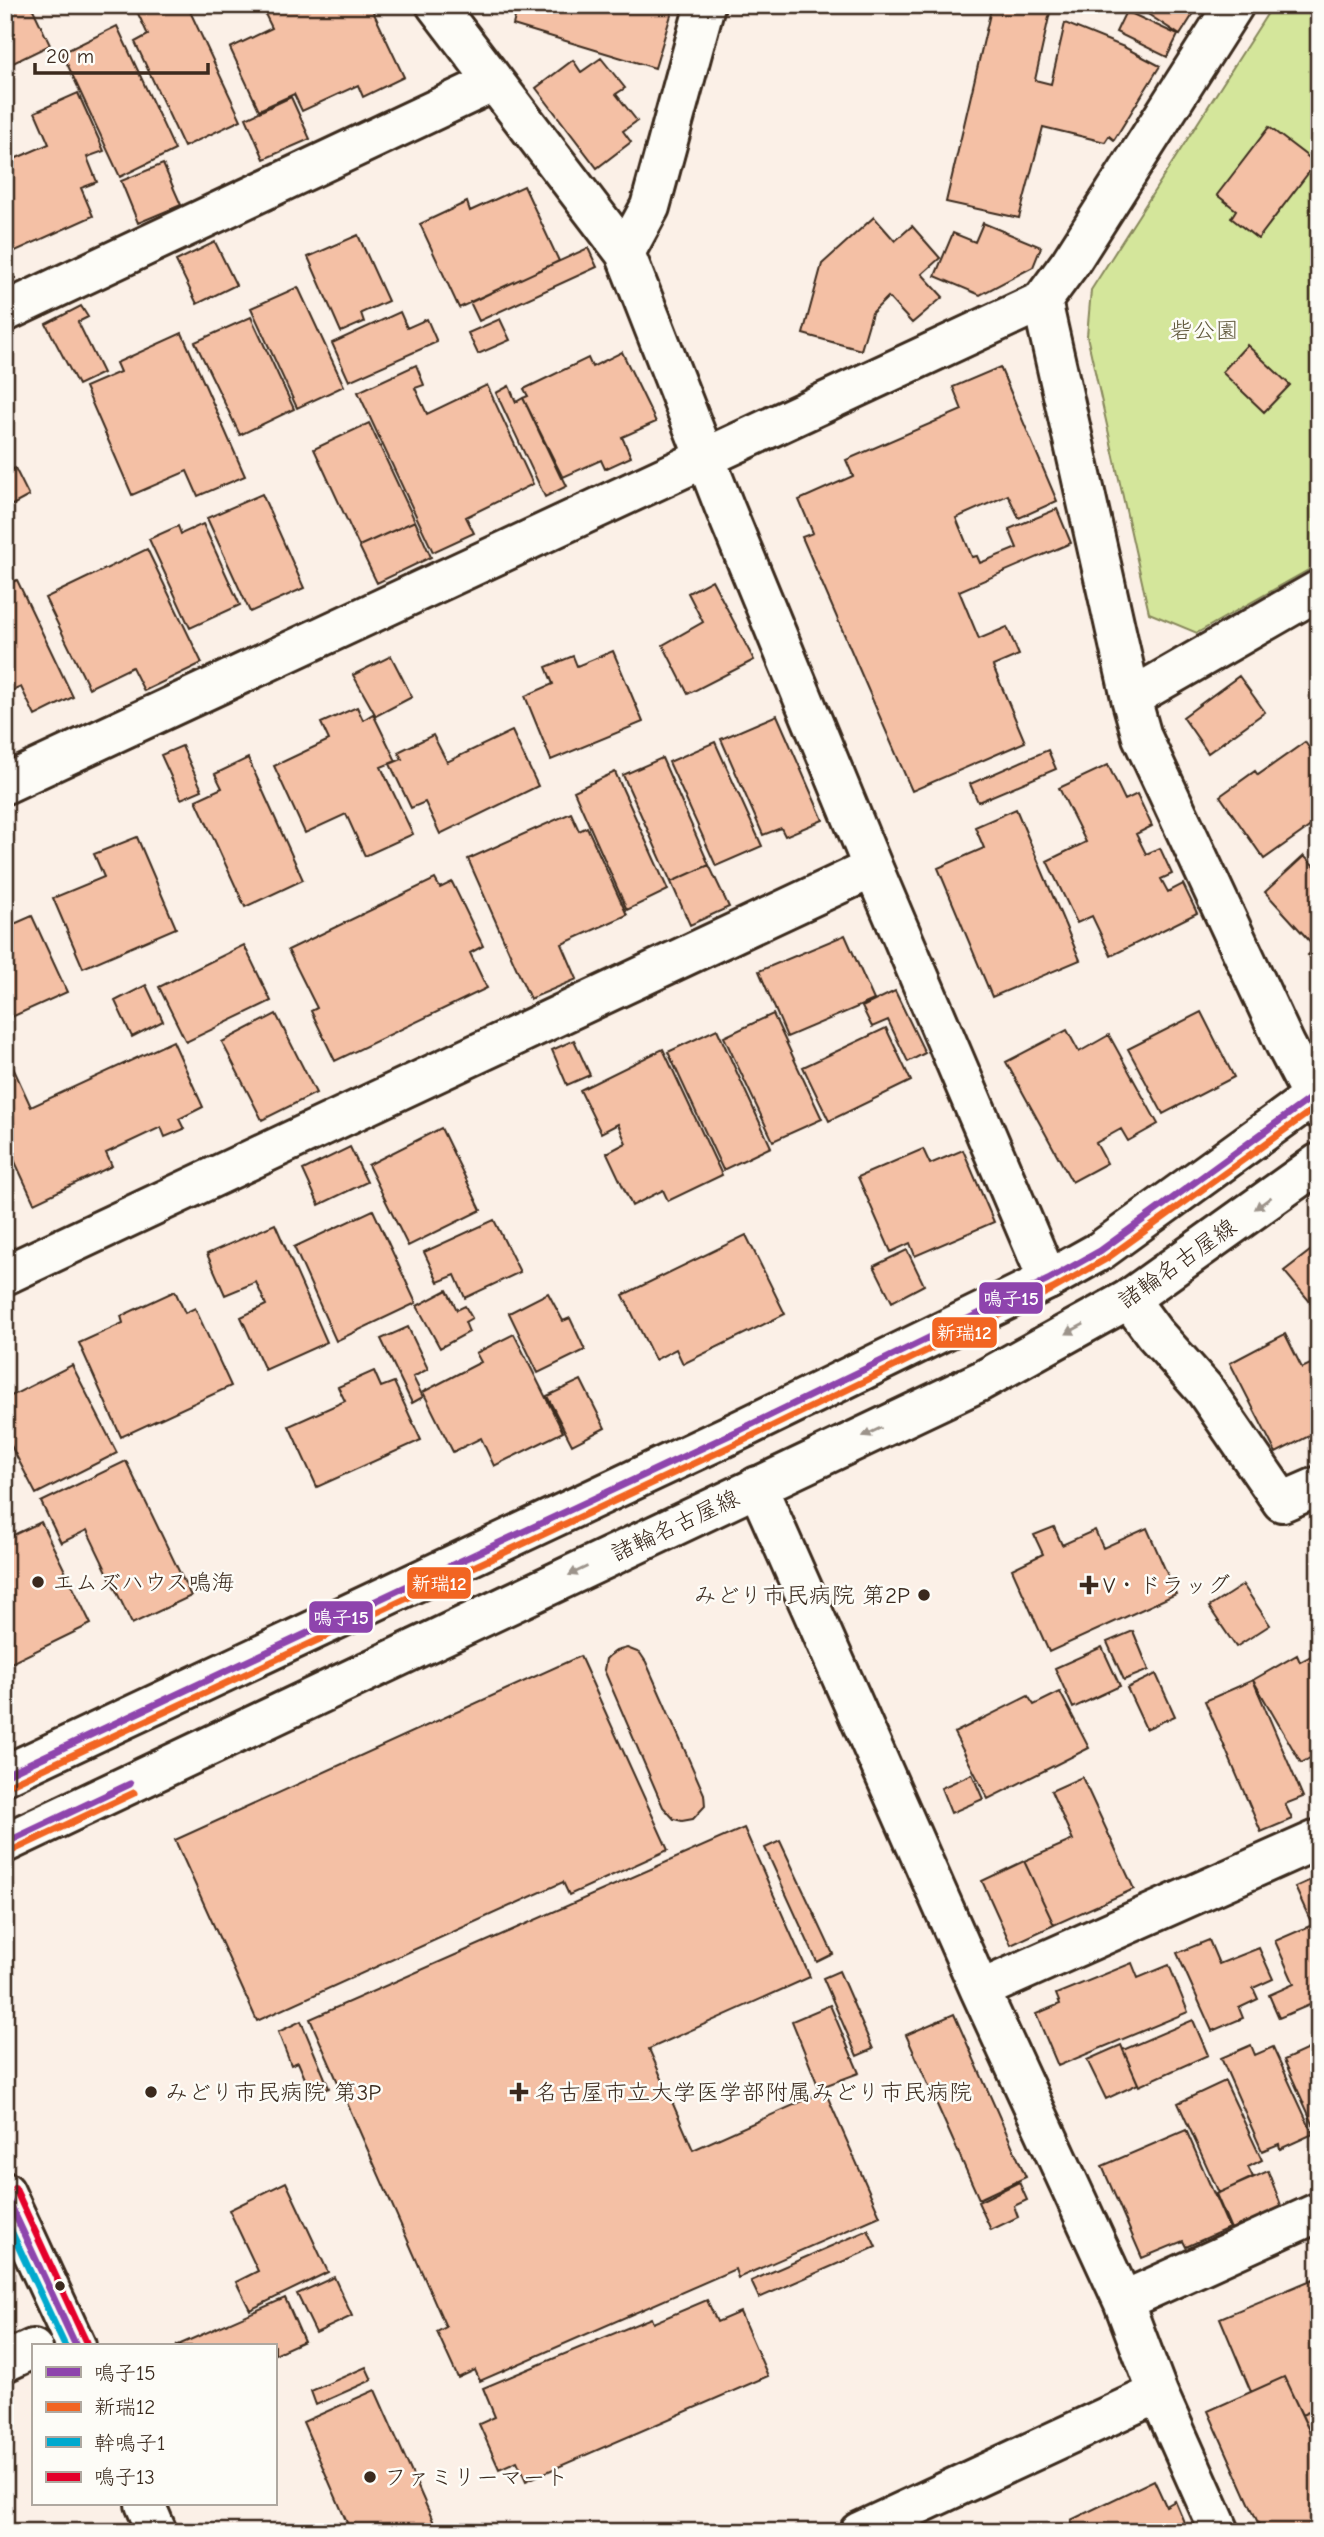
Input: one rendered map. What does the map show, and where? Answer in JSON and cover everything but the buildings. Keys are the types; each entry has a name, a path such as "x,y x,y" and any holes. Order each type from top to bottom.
{"street":[{"path":"436,5 625,253 873,868 1048,1280"},
{"path":"625,253 650,207 705,5"},
{"path":"5,784 1042,300 1070,263 1234,5"},
{"path":"5,312 494,82"},
{"path":"5,1775 728,1436 1048,1280 1100,1251 1317,1100 1285,1044 1142,737 1042,300"},
{"path":"1131,698 1319,590"},
{"path":"5,1275 873,868"},
{"name":"諸輪名古屋線","path":"5,1843 981,1381 1129,1299 1319,1163"},
{"path":"1129,1299 1154,1333 1205,1390 1282,1502 1319,1486"},
{"path":"757,1486 980,1990 1122,2301 1158,2393 1220,2532"},
{"path":"980,1990 1319,1839"},
{"path":"5,2192 62,2342"},
{"path":"1122,2301 1319,2212"},
{"path":"5,2362 32,2349"},
{"path":"859,2532 1158,2393"},
{"path":"146,2506 157,2532"}],"green space":[{"name":"砦公園","path":"1273,5 1319,5 1319,564 1197,633 1149,613 1087,336 1091,290"}],"transit line":[{"name":"鳴子15","path":"5,1775 740,1430 1048,1280 1100,1251 1319,1092"},
{"name":"新瑞12","path":"9,1785 744,1440 1053,1289 1106,1259 1319,1105"},
{"name":"鳴子15","path":"5,1843 130,1784"},
{"name":"新瑞12","path":"9,1852 134,1793"},
{"name":"鳴子13","path":"15,2188 86,2342"},
{"name":"鳴子15","path":"5,2193 75,2344"},
{"name":"幹鳴子1","path":"5,2218 64,2344"}],"place":[{"name":"エムズハウス鳴海","path":"38,1582"},
{"name":"V・ドラッグ","path":"1089,1585"},
{"name":"みどり市民病院 第2P","path":"924,1595"},
{"name":"みどり市民病院 第3P","path":"151,2092"},
{"name":"名古屋市立大学医学部附属みどり市民病院","path":"519,2092"},
{"name":"ファミリーマート","path":"370,2477"}]}
